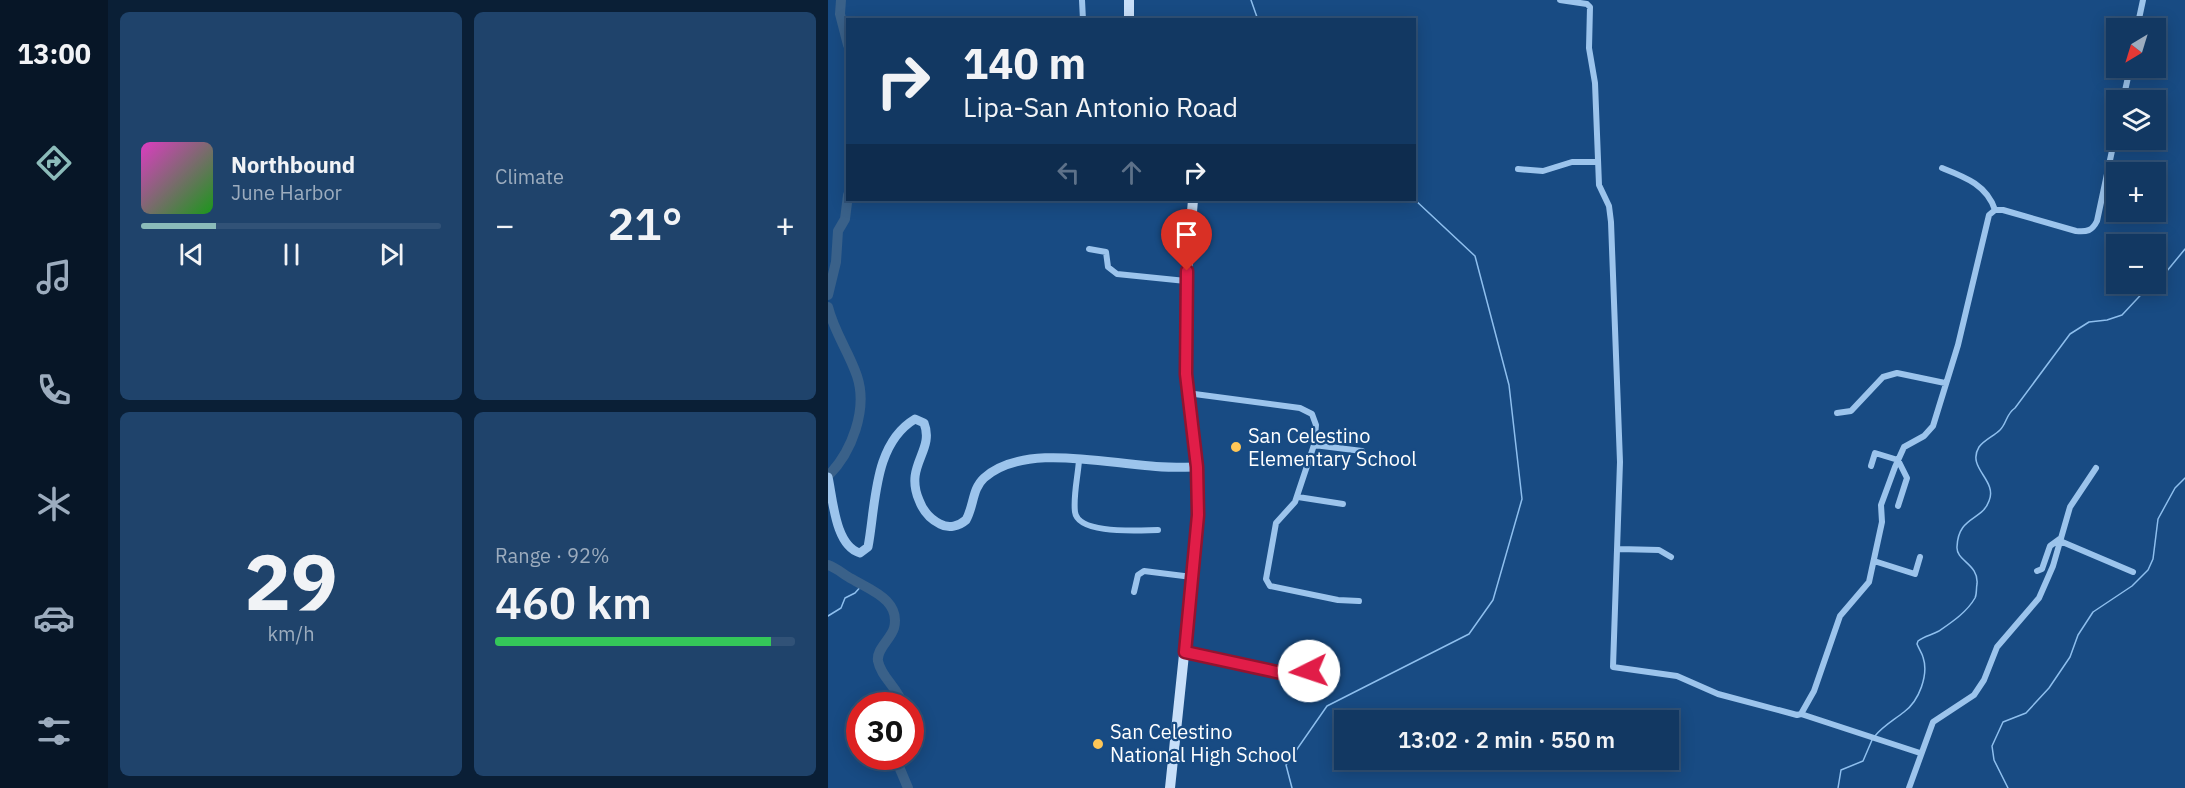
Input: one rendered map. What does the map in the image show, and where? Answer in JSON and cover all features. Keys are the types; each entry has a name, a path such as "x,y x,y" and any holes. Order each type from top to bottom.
{"main road":[{"path":"1129,0 1129,18"},
{"path":"1170,788 1198,521 1197,467 1187,393 1186,281 1193,201"}],"street":[{"path":"1082,0 1083,18"},
{"path":"1560,0 1582,3 1590,7 1589,48 1595,83 1599,185 1609,206 1611,222 1620,462 1619,549 1614,605 1613,667 1677,676 1718,694 1797,716 1801,714 1920,753"},
{"path":"2139,18 2143,0"},
{"path":"1801,714 1814,691 1840,616 1867,588 1882,522 1881,505 1898,460 1904,447 1924,436 1933,426 1958,345 1989,215 1995,210 2003,210 2086,232 2093,228 2097,221 2112,150"},
{"path":"1518,169 1544,171 1572,162 1598,162"},
{"path":"1942,168 1975,183 1988,195 1995,210"},
{"path":"1089,249 1106,252 1108,267 1117,274 1186,281"},
{"path":"1837,413 1851,411 1883,377 1890,374 1897,373 1945,383"},
{"path":"1187,393 1307,410 1315,417 1314,445 1298,497 1293,506 1276,523 1267,583 1270,586 1338,600 1359,601"},
{"path":"828,477 844,541 854,551 860,553 868,547 877,485 883,462 897,436 915,419 924,423 927,441 916,465 913,486 927,514 945,527 954,526 966,520 978,486 991,473 1030,459 1079,460 1153,467 1197,467"},
{"path":"1314,445 1362,451"},
{"path":"1870,466 1875,453 1898,460 1907,478 1898,506"},
{"path":"1079,460 1075,512 1081,522 1108,530 1158,530"},
{"path":"1909,788 1933,722 1965,702 1980,687 1997,647 2039,598 2061,540 2070,507 2096,468"},
{"path":"1298,497 1343,504"},
{"path":"2037,571 2042,569 2050,546 2061,540"},
{"path":"2061,540 2133,572"},
{"path":"1619,549 1659,550 1671,557"},
{"path":"1874,561 1915,574 1920,557"},
{"path":"1134,592 1138,575 1144,571 1192,577"},
{"path":"1185,652 1302,677 1309,671 1312,659"}],"waterway":[{"path":"841,0 840,14 846,37"},
{"path":"1251,0 1257,18"},
{"path":"828,295 836,262 838,231 845,219 847,201"},
{"path":"1292,788 1286,765 1327,706 1469,634 1493,600 1522,499 1509,385 1475,256 1416,201"},
{"path":"2166,272 2185,249"},
{"path":"1875,736 1904,712 1918,695 1925,672 1918,641 1939,631 1954,620 1968,608 1976,596 1977,577 1960,556 1957,547 1961,530 1986,507 1991,494 1976,461 1979,447 1998,432 2070,334 2089,322 2122,315 2142,294"},
{"path":"828,307 857,376 860,389 859,416 851,443 828,476"},
{"path":"2008,788 1994,760 1992,746 2003,722 2026,713 2049,688 2070,657 2078,635 2093,612 2132,586 2148,570 2153,559 2158,519 2175,488 2185,478"},
{"path":"828,565 875,592 889,603 893,610 894,628 879,652 878,661 882,672 896,692"},
{"path":"828,616 841,608 845,598 855,593 863,584"},
{"path":"1838,788 1841,770 1863,761 1872,740"},
{"path":"900,770 908,788"}],"place":[{"name":"San Celestino Elementary School","path":"1236,447"},
{"name":"San Celestino National High School","path":"1098,744"}],"route":[{"path":"1187,271 1186,374 1197,467 1198,521 1185,652 1295,676 1302,677 1309,671"}]}
